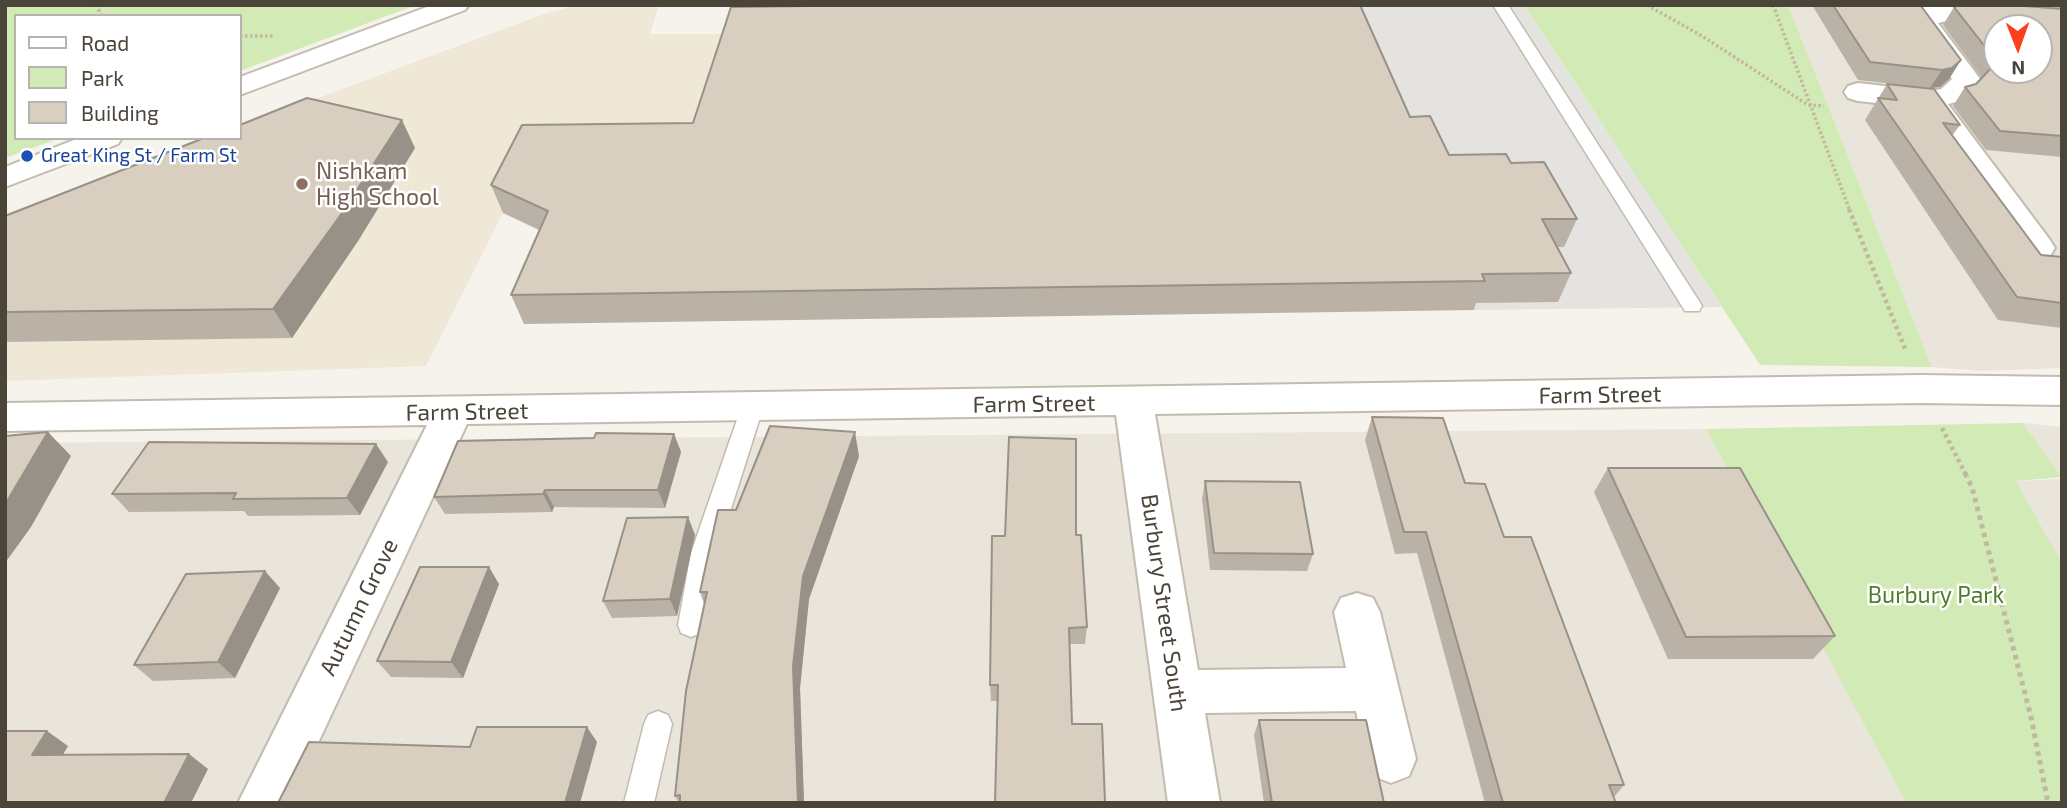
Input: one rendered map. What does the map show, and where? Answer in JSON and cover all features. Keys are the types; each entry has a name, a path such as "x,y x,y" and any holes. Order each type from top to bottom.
{"street":[{"path":"242,86 456,5"},
{"path":"1858,92 1930,100 1951,95 1967,80 1925,23 1931,13 1960,10 2062,17"},
{"path":"1930,100 2019,222 2050,237"},
{"path":"5,178 102,140"},
{"name":"Farm Street","path":"5,417 1921,389 2062,391"},
{"name":"Burbury Street South","path":"1135,402 1194,803"},
{"name":"Autumn Grove","path":"264,803 453,412"},
{"path":"1357,612 1391,760"},
{"path":"1176,692 1373,689"}],"lane":[{"path":"1500,5 1692,306"},
{"path":"691,625 704,553 752,408"},
{"path":"639,803 658,724"}],"path":[{"path":"1647,5 1702,36 1808,105"},
{"path":"1773,5 1808,105 1921,389 1972,487 2031,717 2048,803"}],"shaded area":[{"name":"Nishkam High School","path":"578,5 659,5 650,34 737,34 700,151 533,153 426,366 5,381 5,214 204,140 242,140 242,126 544,14"},
{"path":"1256,5 1524,5 1722,307 1474,310 1352,27"},
{"path":"1788,5 2062,5 2062,368 1981,371 1932,367"},
{"path":"2023,423 2062,427 2062,477"},
{"path":"1706,429 1906,803 5,803 5,443"},
{"path":"2062,479 2062,563 2016,481"}],"green space":[{"path":"5,5 416,5 242,70 242,14 14,14 14,140 54,140 5,158"},
{"path":"1524,5 1788,5 1932,367 1760,365"},
{"name":"Burbury Park","path":"2023,423 2062,477 2016,481 2062,563 2062,803 1906,803 1706,429"}],"building":[{"path":"1360,5 1410,117 1430,116 1449,155 1506,154 1511,163 1544,162 1577,219 1542,219 1571,273 1482,274 1485,281 511,295 548,211 491,185 522,125 693,123 731,7"},
{"path":"1833,5 1922,5 1961,60 1952,68 1942,70 1870,62"},
{"path":"2012,5 2062,9 2062,136 2000,131 1965,87 1976,84 1983,77 1983,84 2053,84 2053,14 1983,14 1983,44 1954,7"},
{"path":"1887,84 1934,89 1960,125 1943,123 2041,255 2062,257 2062,303 2017,297 1878,98 1897,100"},
{"path":"307,98 402,120 342,213 273,309 5,312 5,216 199,140 242,140 242,124"},
{"path":"1372,417 1443,418 1465,483 1485,484 1504,537 1531,537 1624,785 1609,785 1616,803 1503,803 1426,532 1404,532"},
{"path":"770,426 855,432 803,576 793,666 798,803 680,803 680,795 675,796 686,691 707,592 700,592 718,510 736,510"},
{"path":"48,432 6,503 5,503 5,436"},
{"path":"596,433 674,434 658,490 545,490 543,494 434,497 458,441 594,438"},
{"path":"1009,437 1076,439 1076,535 1081,535 1087,627 1069,628 1072,724 1102,724 1105,803 995,803 998,685 990,685 992,536 1005,536"},
{"path":"149,442 376,444 347,498 233,499 236,493 112,494"},
{"path":"1608,468 1740,468 1835,636 1686,637"},
{"path":"1205,481 1300,482 1313,554 1214,553"},
{"path":"688,517 670,599 603,601 627,518"},
{"path":"420,567 489,567 451,662 377,661"},
{"path":"265,571 218,662 134,665 186,574"},
{"path":"1259,720 1366,720 1384,803 1272,803"},
{"path":"477,727 587,727 565,803 278,803 309,742 470,747"},
{"path":"5,731 47,731 32,755 189,754 164,803 5,803"}],"place":[{"name":"Great King St / Farm St","path":"27,156"},
{"name":"Nishkam High School","path":"302,184"}]}
